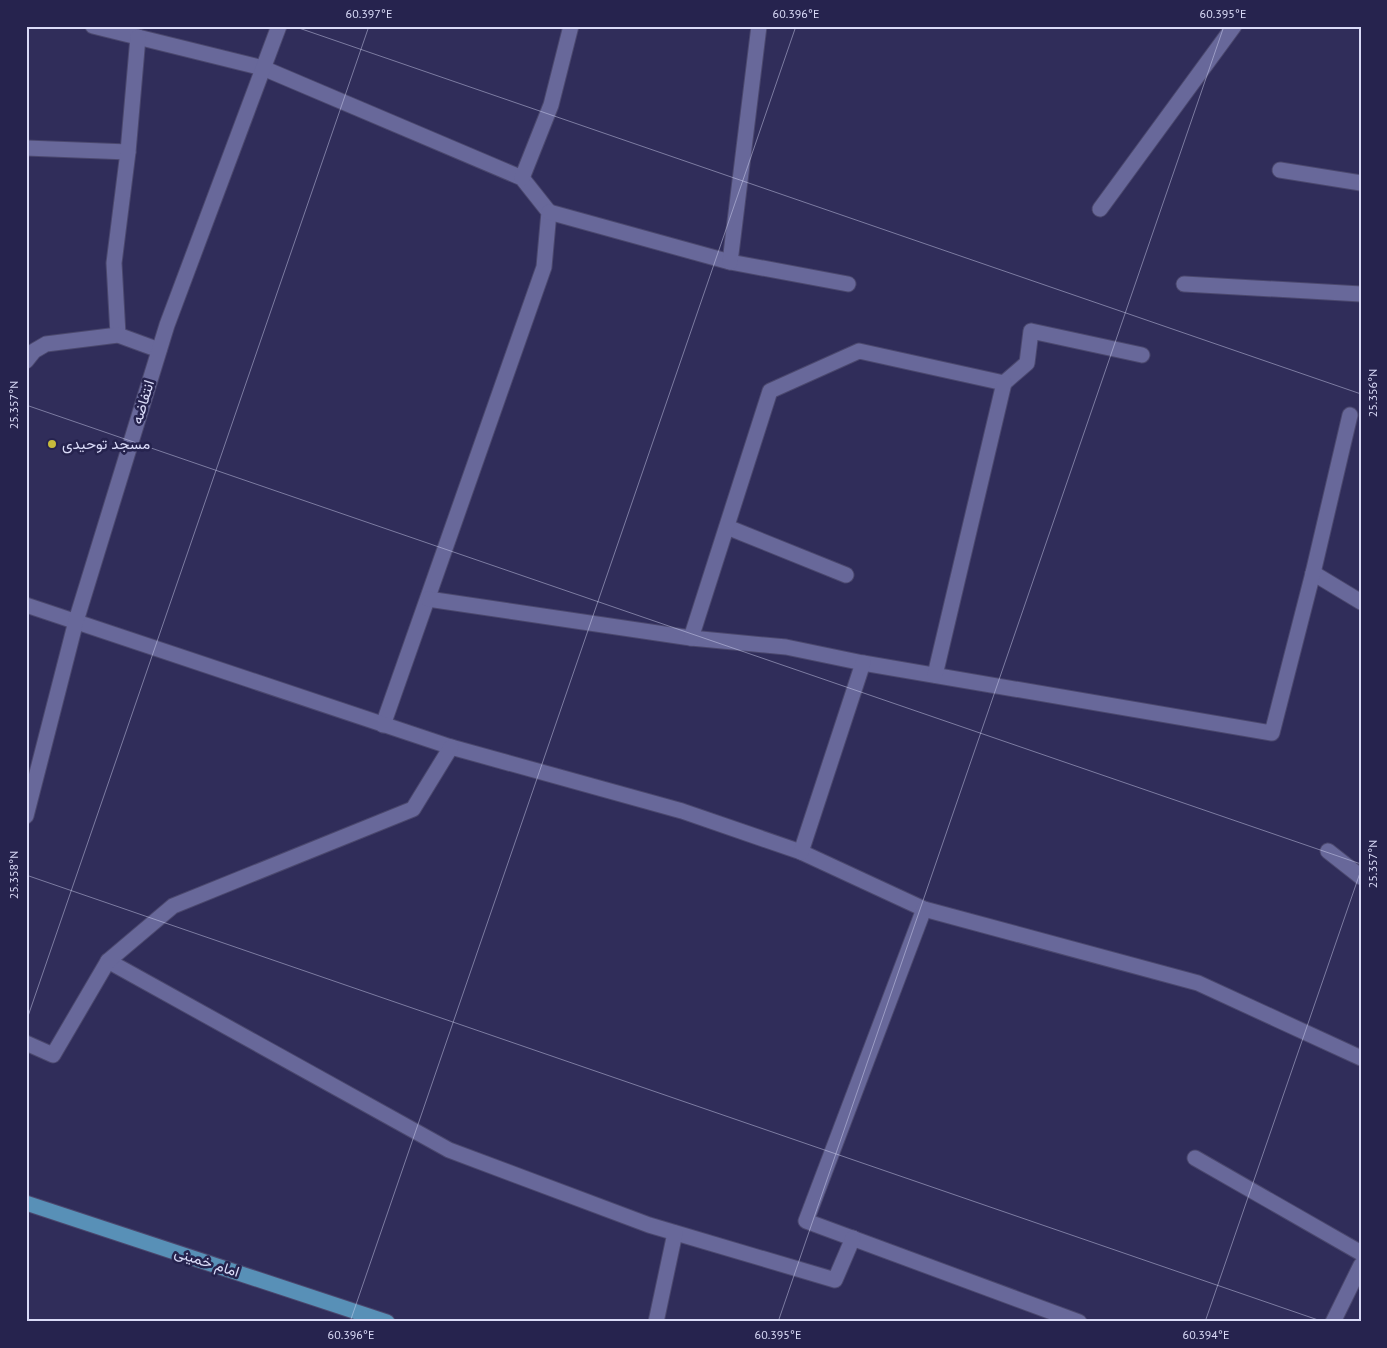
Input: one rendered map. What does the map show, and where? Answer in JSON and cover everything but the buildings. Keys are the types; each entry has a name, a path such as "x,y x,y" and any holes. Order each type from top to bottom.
{"main road":[{"name":"امام خمینی","path":"26,1203 387,1322"}],"street":[{"path":"93,26 263,68 522,178 549,212 730,262 848,284"},
{"name":"انتفاضه","path":"26,816 76,621 167,325 279,26"},
{"path":"522,178 551,105 571,26"},
{"path":"730,262 759,26"},
{"path":"1100,209 1234,26"},
{"path":"118,335 114,263 128,152 138,37"},
{"path":"26,148 128,152"},
{"path":"1280,170 1361,183"},
{"path":"383,725 544,267 549,212"},
{"path":"1184,284 1361,294"},
{"path":"935,675 1004,383 1026,364 1031,331 1142,355"},
{"path":"26,361 34,351 46,344 118,335 159,350"},
{"path":"691,638 770,391 859,351 1004,383"},
{"path":"428,599 691,638 786,646 863,663 1272,733 1313,573 1350,416"},
{"path":"726,527 846,575"},
{"path":"1313,573 1361,602"},
{"path":"26,605 451,748 682,811 801,852 924,909 1198,984 1361,1058"},
{"path":"801,852 863,663"},
{"path":"26,1043 53,1055 108,962 172,906 413,809 451,748"},
{"path":"1328,852 1361,877"},
{"path":"924,909 806,1221 1079,1322"},
{"path":"108,962 448,1150 650,1225 835,1280 853,1238"},
{"path":"1195,1158 1361,1253"},
{"path":"656,1322 675,1233"},
{"path":"1333,1322 1361,1265"}],"place":[{"name":"مسجد توحیدی","path":"52,444"}]}
